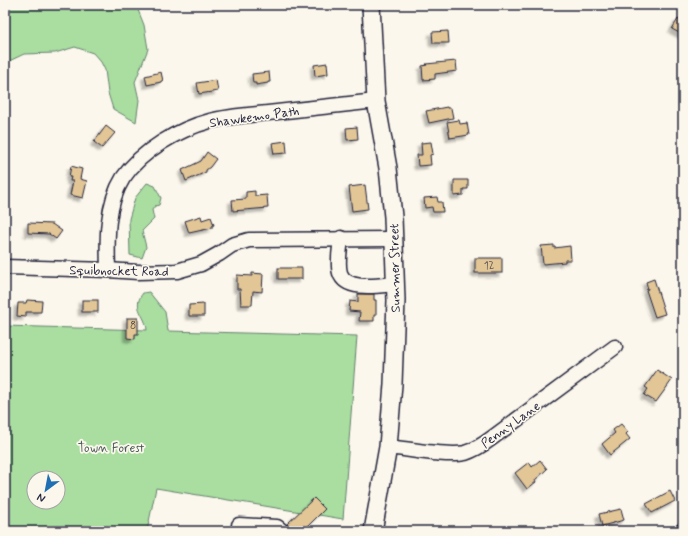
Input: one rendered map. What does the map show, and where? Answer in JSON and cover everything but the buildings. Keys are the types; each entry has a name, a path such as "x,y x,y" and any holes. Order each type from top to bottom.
{"main road":[{"name":"Summer Street","path":"371,5 376,100 388,168 393,217 395,284 393,384 388,447 373,531"}],"street":[{"name":"Shawkemo Path","path":"108,270 107,240 109,220 114,199 122,179 134,164 151,149 182,132 210,121 376,100"},
{"name":"Squibnocket Road","path":"5,267 138,272 177,271 201,264 220,254 232,245 249,240 340,238 394,239"},
{"path":"340,238 340,273 348,283 356,286 395,284"},
{"name":"Penny Lane","path":"388,447 451,454 465,453 492,438 615,347"},
{"path":"239,531 239,525 277,527 282,531"}],"green space":[{"path":"5,5 136,5 144,25 148,49 135,82 139,100 136,122 113,109 108,93 105,70 101,62 93,53 75,47 55,53 24,54 5,63"},
{"path":"147,183 155,186 161,198 159,205 155,206 152,210 154,219 142,231 146,247 142,258 130,255 129,219 135,198"},
{"name":"Town Forest","path":"149,292 165,312 168,331 357,336 343,519 156,488 147,531 5,531 5,326 147,330 138,303 143,293"}]}
